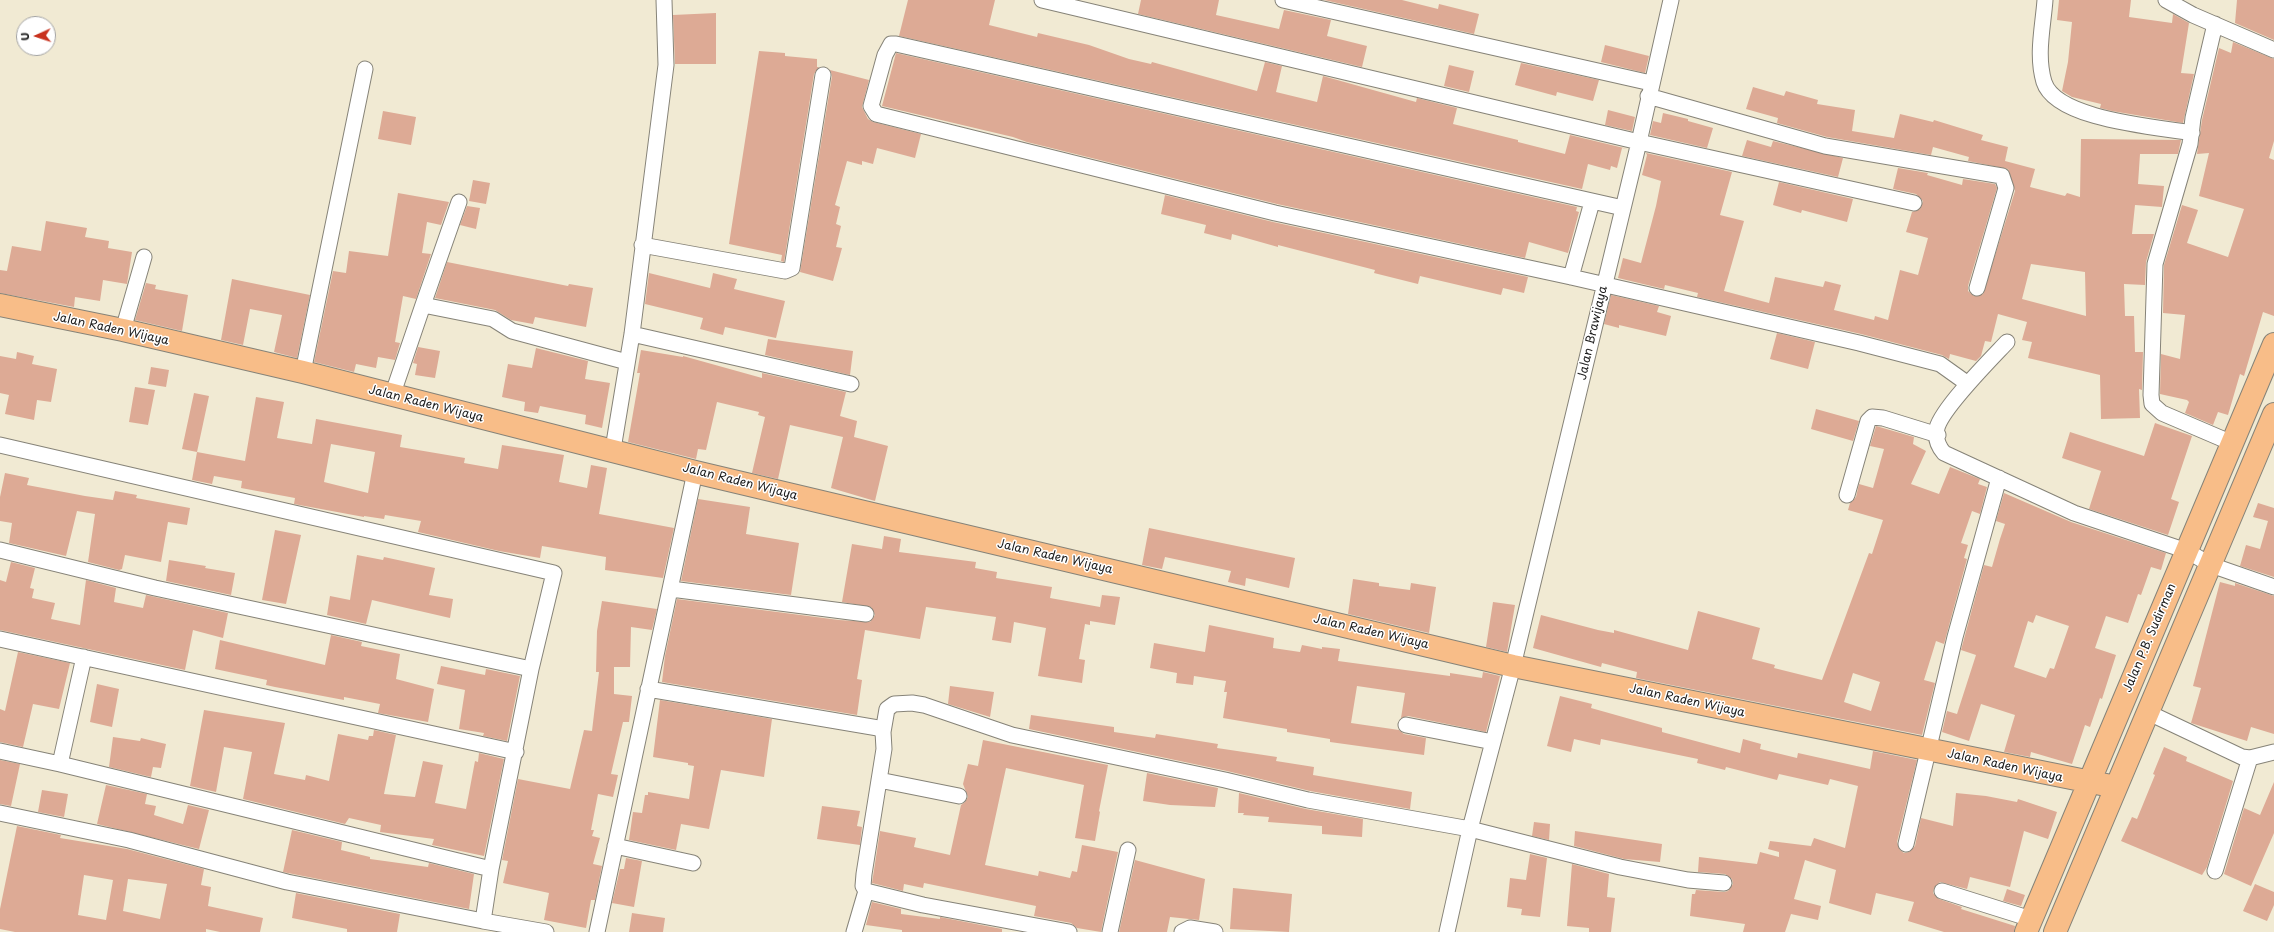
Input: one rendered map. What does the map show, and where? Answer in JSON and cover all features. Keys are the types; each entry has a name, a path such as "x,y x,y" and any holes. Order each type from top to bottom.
{"highway":[{"name":"Jalan Raden Wijaya","path":"0,305 123,330 303,372 392,396 613,449 695,472 1513,666 2089,783 2116,787"},
{"name":"Jalan P.B. Sudirman","path":"2028,926 2274,344"},
{"path":"2055,932 2274,414"}],"street":[{"path":"613,449 632,334 665,71 664,0"},
{"path":"1042,0 1639,142 1914,203"},
{"path":"1283,0 1650,89 1825,146 2002,176 2006,188 1977,288"},
{"name":"Jalan Brawijaya","path":"1447,930 1450,911 1470,829 1513,666 1639,142 1671,0"},
{"path":"2045,0 2040,66 2044,84 2055,97 2092,115 2125,123 2192,132"},
{"path":"2166,0 2193,15 2274,50"},
{"path":"2215,24 2190,144 2179,177 2155,264 2153,295 2152,404 2162,413 2232,444"},
{"path":"1623,208 896,44 891,44 881,69 871,106 876,114 1275,212 1571,276 1604,286 1852,341 1940,364 1968,384"},
{"path":"303,372 365,69"},
{"path":"642,245 784,271 792,268 823,75"},
{"path":"392,396 459,202"},
{"path":"1571,276 1592,202"},
{"path":"123,330 144,257"},
{"path":"423,305 492,319 512,330 627,362"},
{"path":"632,334 851,384"},
{"path":"2007,342 1968,384 1938,428 1937,444 1944,453 2074,513 2187,551 2211,565 2274,587"},
{"path":"1847,495 1868,421 1872,417 1883,418 1938,435"},
{"path":"0,445 554,573 531,669 516,752 491,869 483,921"},
{"path":"596,932 695,472"},
{"path":"1906,844 1955,636 1999,478"},
{"path":"0,550 155,588 531,669"},
{"path":"671,589 866,614"},
{"path":"0,639 516,752"},
{"path":"60,764 84,657"},
{"path":"648,689 878,728 883,732"},
{"path":"1069,932 923,905 866,891 863,886 864,874 884,749 883,732 887,709 894,704 912,703 1012,735 1225,780 1308,800 1326,802 1470,829 1620,867 1688,880 1724,883"},
{"path":"2147,712 2242,757 2250,758 2274,752"},
{"path":"1406,725 1493,742"},
{"path":"0,751 60,764 491,869"},
{"path":"2215,870 2250,758"},
{"path":"879,780 959,796"},
{"path":"0,813 129,840 287,882 546,932"},
{"path":"615,846 693,863"},
{"path":"1110,932 1128,850"},
{"path":"854,932 866,891"},
{"path":"1942,891 2028,926"},
{"path":"1182,932 1190,928 1216,932"}],"building":[{"path":"908,0 995,0 989,25 1037,37 1038,33 1089,45 1129,59 1151,64 1152,62 1257,91 1265,62 1282,66 1276,92 1317,102 1323,76 1416,102 1417,98 1457,108 1453,124 1518,140 1518,142 1565,154 1570,135 1628,149 1622,148 1617,168 1611,166 1610,170 1588,164 1582,189 899,36"},
{"path":"1141,0 1219,0 1216,15 1279,29 1284,10 1331,20 1327,36 1367,46 1362,67 1138,14"},
{"path":"1324,0 1402,0 1438,9 1439,4 1479,14 1474,34"},
{"path":"2059,0 2131,0 2129,17 2172,23 2173,14 2189,23 2181,73 2194,74 2183,123 2100,108 2101,104 2072,97 2062,91 2068,62 2072,22 2057,20"},
{"path":"2237,0 2274,0 2274,40 2235,23"},
{"path":"716,13 716,64 675,64 673,15"},
{"path":"2233,42 2274,59 2274,141 2269,158 2274,160 2274,316 2263,312 2244,376 2240,374 2228,415 2218,412 2213,425 2185,413 2189,402 2187,400 2160,394 2161,354 2180,359 2185,315 2163,313 2164,265 2182,205 2198,210 2187,243 2228,257 2244,209 2199,196 2209,153 2197,154 2202,120 2219,48 2231,53"},
{"path":"1605,45 1649,56 1645,73 1601,62"},
{"path":"759,51 785,53 785,56 817,59 817,67 819,67 814,74 784,262 781,261 782,255 729,244"},
{"path":"896,53 1577,207 1576,211 1579,212 1568,253 1529,242 1525,258 1277,204 1027,142 1013,137 882,106"},
{"path":"1521,63 1599,80 1593,101 1557,92 1556,96 1515,85"},
{"path":"1449,65 1474,71 1469,92 1444,86"},
{"path":"830,70 869,80 862,107 868,119 873,122 921,134 915,158 877,148 873,164 862,161 862,165 847,161 835,205 840,207 836,224 841,226 836,247 842,248 833,281 800,272 832,76"},
{"path":"1753,87 1784,96 1786,91 1818,100 1817,104 1855,110 1852,131 1894,138 1900,114 1933,122 1934,120 1983,135 1981,140 2008,147 2005,161 2035,169 2030,187 2065,196 2067,193 2080,197 2081,139 2181,140 2178,154 2140,154 2138,184 2164,186 2162,207 2135,205 2132,234 2154,234 2146,262 2145,285 2124,284 2125,316 2134,316 2135,352 2143,352 2142,390 2139,389 2140,418 2101,419 2100,375 2028,358 2032,342 2022,340 2027,322 1998,314 1991,342 1985,341 1981,356 1976,361 1950,354 1949,359 1942,355 1861,334 1697,297 1698,293 1665,285 1664,289 1618,278 1623,258 1641,263 1656,206 1661,181 1642,175 1647,155 1646,153 1732,172 1720,215 1744,221 1724,291 1769,303 1775,277 1823,287 1825,281 1841,285 1834,310 1874,320 1875,316 1888,320 1900,270 1918,275 1928,238 1906,232 1912,212 1920,209 1923,201 1916,194 1893,189 1898,168 1928,173 1927,175 1962,185 1963,179 1995,184 1997,188 1968,286 1968,291 1974,296 1983,294 2015,191 2008,169 1968,161 1969,157 1933,147 1931,155 1827,137 1777,123 1778,118 1746,109","holes":["2031,264 2085,272 2086,316 2022,299"]},
{"path":"1608,110 1635,117 1632,131 1605,125"},
{"path":"383,111 416,117 411,145 378,139"},
{"path":"1663,113 1688,119 1688,121 1713,128 1707,148 1650,135 1653,121 1661,123"},
{"path":"1747,140 1771,147 1773,141 1843,158 1838,177 1742,156"},
{"path":"473,180 490,183 486,204 469,201"},
{"path":"1779,182 1853,199 1847,222 1802,210 1801,213 1773,205"},
{"path":"398,193 449,202 441,225 427,222 422,253 431,254 416,299 403,296 395,342 400,343 395,360 378,357 376,368 356,364 354,372 314,362 333,271 346,273 349,251 388,256"},
{"path":"1165,195 1273,222 1528,277 1524,293 1503,288 1501,295 1420,276 1418,284 1374,273 1375,270 1278,245 1278,247 1232,234 1231,240 1204,233 1206,225 1161,214"},
{"path":"467,206 480,208 476,229 460,225"},
{"path":"46,221 87,228 85,237 109,241 108,248 132,252 127,284 103,280 100,301 75,297 74,307 0,293 0,270 7,271 12,246 41,251"},
{"path":"447,262 568,286 569,284 593,288 586,327 535,317 533,324 511,320 495,310 435,298"},
{"path":"649,273 710,288 713,273 737,279 734,289 785,301 776,338 725,327 723,335 700,329 703,318 645,304"},
{"path":"232,279 310,295 297,358 274,352 282,315 250,309 243,345 221,340"},
{"path":"146,283 156,285 155,289 188,295 182,331 135,320"},
{"path":"1611,295 1659,306 1657,312 1671,316 1666,336 1619,325 1619,328 1604,324"},
{"path":"1777,333 1815,342 1808,369 1770,359"},
{"path":"768,339 853,351 850,375 765,355"},
{"path":"418,347 440,351 435,378 415,375 417,364 413,363"},
{"path":"536,348 588,361 585,379 610,383 602,428 585,424 586,415 540,406 538,413 524,411 525,402 502,397 508,364 532,368"},
{"path":"641,350 683,356 762,378 762,373 846,392 840,416 857,421 854,437 888,446 875,501 831,488 843,437 790,425 778,479 752,473 765,417 758,415 759,412 717,402 706,450 698,449 696,459 628,442 640,373 637,373"},
{"path":"17,352 34,356 32,364 57,369 51,402 37,400 34,420 5,414 9,395 0,393 0,356 16,359"},
{"path":"151,367 169,370 166,387 148,384"},
{"path":"135,387 155,390 148,425 129,422"},
{"path":"194,393 209,396 197,452 182,449"},
{"path":"256,397 284,402 277,438 312,444 316,419 402,435 400,447 465,458 464,463 498,469 502,445 564,455 559,482 587,488 591,465 607,468 599,514 674,528 663,578 605,570 606,557 542,546 540,558 499,551 418,532 421,521 385,515 384,519 364,517 294,504 295,498 241,488 242,481 214,476 212,484 192,480 197,452 245,461","holes":["331,444 375,452 368,493 324,482"]},
{"path":"1816,409 1859,421 1853,441 1811,429"},
{"path":"2155,423 2192,436 2171,499 2179,502 2168,535 2089,509 2101,471 2062,458 2070,432 2144,456"},
{"path":"1876,426 1914,437 1913,444 1926,451 1911,484 1939,494 1950,467 1980,479 1978,484 1987,487 1980,514 1972,511 1961,543 1968,545 1964,558 1967,559 1944,644 1936,641 1924,680 1935,683 1922,735 1636,678 1637,672 1602,663 1601,667 1533,648 1541,615 1598,630 1614,633 1614,630 1688,650 1698,611 1760,628 1752,659 1775,665 1774,668 1822,680 1869,553 1872,554 1883,520 1848,510 1850,503 1856,497 1859,484 1873,488 1884,449 1870,446","holes":["1853,673 1880,682 1871,711 1844,702"]},
{"path":"5,473 29,478 27,485 85,496 113,500 115,491 137,495 136,498 190,508 187,525 168,522 161,562 125,555 122,569 119,570 88,562 95,514 77,511 66,556 9,543 12,523 0,521 0,497"},
{"path":"2004,493 2071,522 2166,553 2161,570 2151,567 2141,595 2138,594 2128,623 2106,616 2095,648 2116,655 2102,699 2100,698 2090,727 2085,725 2072,764 2031,752 2030,757 2004,752 2015,715 1981,704 1969,741 1942,732 1947,711 1957,714 1976,655 1961,650 1984,565 1992,567 2005,524 1996,521","holes":["2036,615 2069,626 2054,669 2050,668 2046,678 2014,667 2028,621 2033,623"]},
{"path":"698,499 750,507 746,534 799,543 791,595 681,581"},
{"path":"2258,503 2274,508 2274,577 2240,566 2246,545 2260,549 2268,521 2253,517"},
{"path":"1149,528 1295,558 1289,588 1246,578 1245,586 1228,582 1231,571 1165,557 1162,569 1142,565"},
{"path":"275,530 301,535 286,604 262,600"},
{"path":"884,536 901,539 899,552 976,562 975,568 997,572 996,578 1052,587 1050,598 1100,607 1102,595 1120,597 1115,625 1090,621 1090,625 1085,624 1079,659 1085,660 1082,683 1038,676 1046,628 1014,622 1011,643 992,640 996,617 926,607 920,639 865,630 857,679 862,680 857,715 662,682 665,656 677,599 839,620 870,622 875,615 871,607 842,602 852,544 882,549"},
{"path":"357,555 383,560 384,557 435,568 429,595 453,599 450,618 372,600 366,624 327,615 330,596 350,600"},
{"path":"169,560 206,566 205,568 235,573 231,595 166,581"},
{"path":"11,562 35,568 30,588 34,589 32,598 55,603 51,619 80,625 86,580 116,588 114,602 143,608 146,595 228,613 223,638 193,630 185,670 0,630 0,580 6,582"},
{"path":"1353,579 1379,583 1379,586 1410,590 1411,583 1436,587 1429,633 1348,614"},
{"path":"2220,582 2235,586 2235,583 2274,596 2274,734 2251,727 2247,741 2191,723 2201,688 2193,686"},
{"path":"602,601 657,609 652,630 631,627 630,667 614,667 614,694 632,696 629,722 623,722 611,774 618,775 613,797 598,794 591,830 594,830 592,836 600,838 593,864 602,866 595,900 591,900 586,928 544,920 549,893 503,883 508,861 502,860 518,779 570,789 584,730 592,731 599,672 596,672 597,631"},
{"path":"1493,602 1515,605 1507,652 1486,647"},
{"path":"1209,625 1274,638 1273,648 1300,652 1302,645 1322,649 1322,647 1340,649 1338,661 1450,676 1450,673 1482,678 1483,672 1500,676 1486,732 1408,716 1401,718 1405,693 1357,686 1351,723 1399,730 1404,734 1426,738 1424,755 1330,742 1330,739 1287,732 1287,729 1223,718 1227,692 1224,692 1226,681 1194,676 1193,685 1176,683 1177,673 1150,668 1154,643 1205,652"},
{"path":"331,635 362,642 361,646 400,654 396,679 434,689 428,722 378,713 380,704 344,697 344,700 275,687 266,685 267,680 215,669 220,640 325,665"},
{"path":"18,652 70,663 59,709 33,704 23,747 0,742 0,709 5,711"},
{"path":"441,666 485,675 486,669 520,676 507,741 483,736 484,733 459,729 465,690 437,684"},
{"path":"97,684 119,689 112,727 90,722"},
{"path":"950,686 994,692 990,717 948,704"},
{"path":"1560,696 1592,704 1591,708 1662,728 1662,732 1740,753 1743,739 1761,744 1760,749 1797,758 1798,753 1870,769 1873,751 1917,760 1897,842 1900,850 1904,853 1909,852 1915,846 1921,818 1953,826 1956,793 1986,796 2017,802 2018,799 2057,812 2048,839 2024,831 2010,887 1970,877 1967,889 1940,882 1934,888 1933,893 1939,899 1962,907 1961,909 2015,926 2014,932 1944,932 1908,921 1914,902 1876,893 1871,915 1829,903 1836,870 1805,860 1794,899 1821,906 1818,920 1791,914 1785,932 1743,932 1745,924 1690,916 1692,894 1695,894 1696,890 1724,892 1728,891 1733,884 1732,879 1725,874 1698,872 1699,857 1757,864 1760,852 1779,857 1779,852 1768,849 1770,841 1811,846 1814,838 1845,848 1858,786 1830,779 1828,785 1779,774 1777,780 1726,767 1725,770 1697,763 1698,759 1601,739 1600,745 1574,739 1571,752 1547,746"},
{"path":"660,700 772,719 764,777 721,770 709,829 681,824 676,850 629,840 633,812 642,813 645,795 648,795 648,792 689,799 694,766 688,765 688,763 653,757"},
{"path":"204,710 285,723 274,774 305,780 306,775 329,781 338,734 368,740 369,736 373,736 374,730 396,735 384,794 415,797 423,761 443,765 435,803 466,809 475,761 478,762 479,753 504,759 484,856 432,845 434,839 380,832 381,825 349,818 345,824 243,799 252,752 224,747 216,792 190,786"},
{"path":"1031,715 1114,727 1114,732 1155,738 1156,734 1218,744 1217,748 1277,757 1276,761 1314,767 1313,775 1412,792 1410,809 1310,791 1227,771 1029,729"},
{"path":"113,737 140,741 141,738 166,744 161,768 153,767 151,777 109,767"},
{"path":"983,740 1108,765 1095,841 1075,838 1084,785 1006,768 985,865 1038,876 1039,871 1070,878 1072,871 1077,872 1082,845 1118,852 1101,932 1077,928 1071,923 1034,916 1036,906 924,883 923,888 904,884 903,891 872,883 880,831 916,838 914,847 950,855 961,805 968,797 963,784 968,764 978,766"},
{"path":"2164,747 2187,757 2186,761 2233,781 2207,867 2202,875 2121,841 2132,817 2137,819 2155,775 2153,774"},
{"path":"0,760 20,764 11,806 0,804"},
{"path":"1147,773 1218,788 1215,807 1170,805 1143,801"},
{"path":"2274,782 2274,833 2251,886 2224,874 2244,808 2260,815"},
{"path":"106,785 147,794 145,804 156,806 154,815 183,824 188,805 209,810 199,849 97,824"},
{"path":"42,790 68,794 64,817 38,812"},
{"path":"1239,793 1306,809 1363,819 1362,837 1322,834 1322,826 1268,822 1269,817 1243,815 1244,813 1238,813"},
{"path":"822,806 860,811 857,826 862,827 860,845 817,839"},
{"path":"1534,822 1550,824 1549,840 1532,836"},
{"path":"17,826 61,835 60,838 127,849 204,869 201,885 211,887 208,906 263,918 260,932 220,932 206,929 206,932 15,932 0,929 0,909","holes":["84,875 113,880 106,920 78,915","128,879 167,884 160,919 123,911"]},
{"path":"292,830 342,842 341,850 370,857 370,859 428,867 429,863 474,874 469,909 283,872"},
{"path":"1575,831 1662,844 1660,862 1624,859 1574,846"},
{"path":"1530,854 1547,858 1540,917 1521,915 1522,909 1507,907 1510,878 1526,880"},
{"path":"626,858 642,861 634,907 612,903 620,869 624,869"},
{"path":"1135,860 1205,879 1199,920 1170,917 1167,932 1119,932"},
{"path":"1572,864 1609,874 1607,897 1615,898 1611,932 1589,932 1589,928 1567,926"},
{"path":"2255,884 2274,892 2274,905 2267,921 2243,911"},
{"path":"1233,888 1292,894 1289,932 1230,929"},
{"path":"2007,889 2025,895 2021,906 2003,901"},
{"path":"296,893 400,914 397,932 347,932 347,929 292,918"},
{"path":"872,902 901,909 901,914 940,919 940,917 1002,929 1002,932 902,932 902,930 866,925"},
{"path":"632,913 665,918 663,932 629,932"}]}
